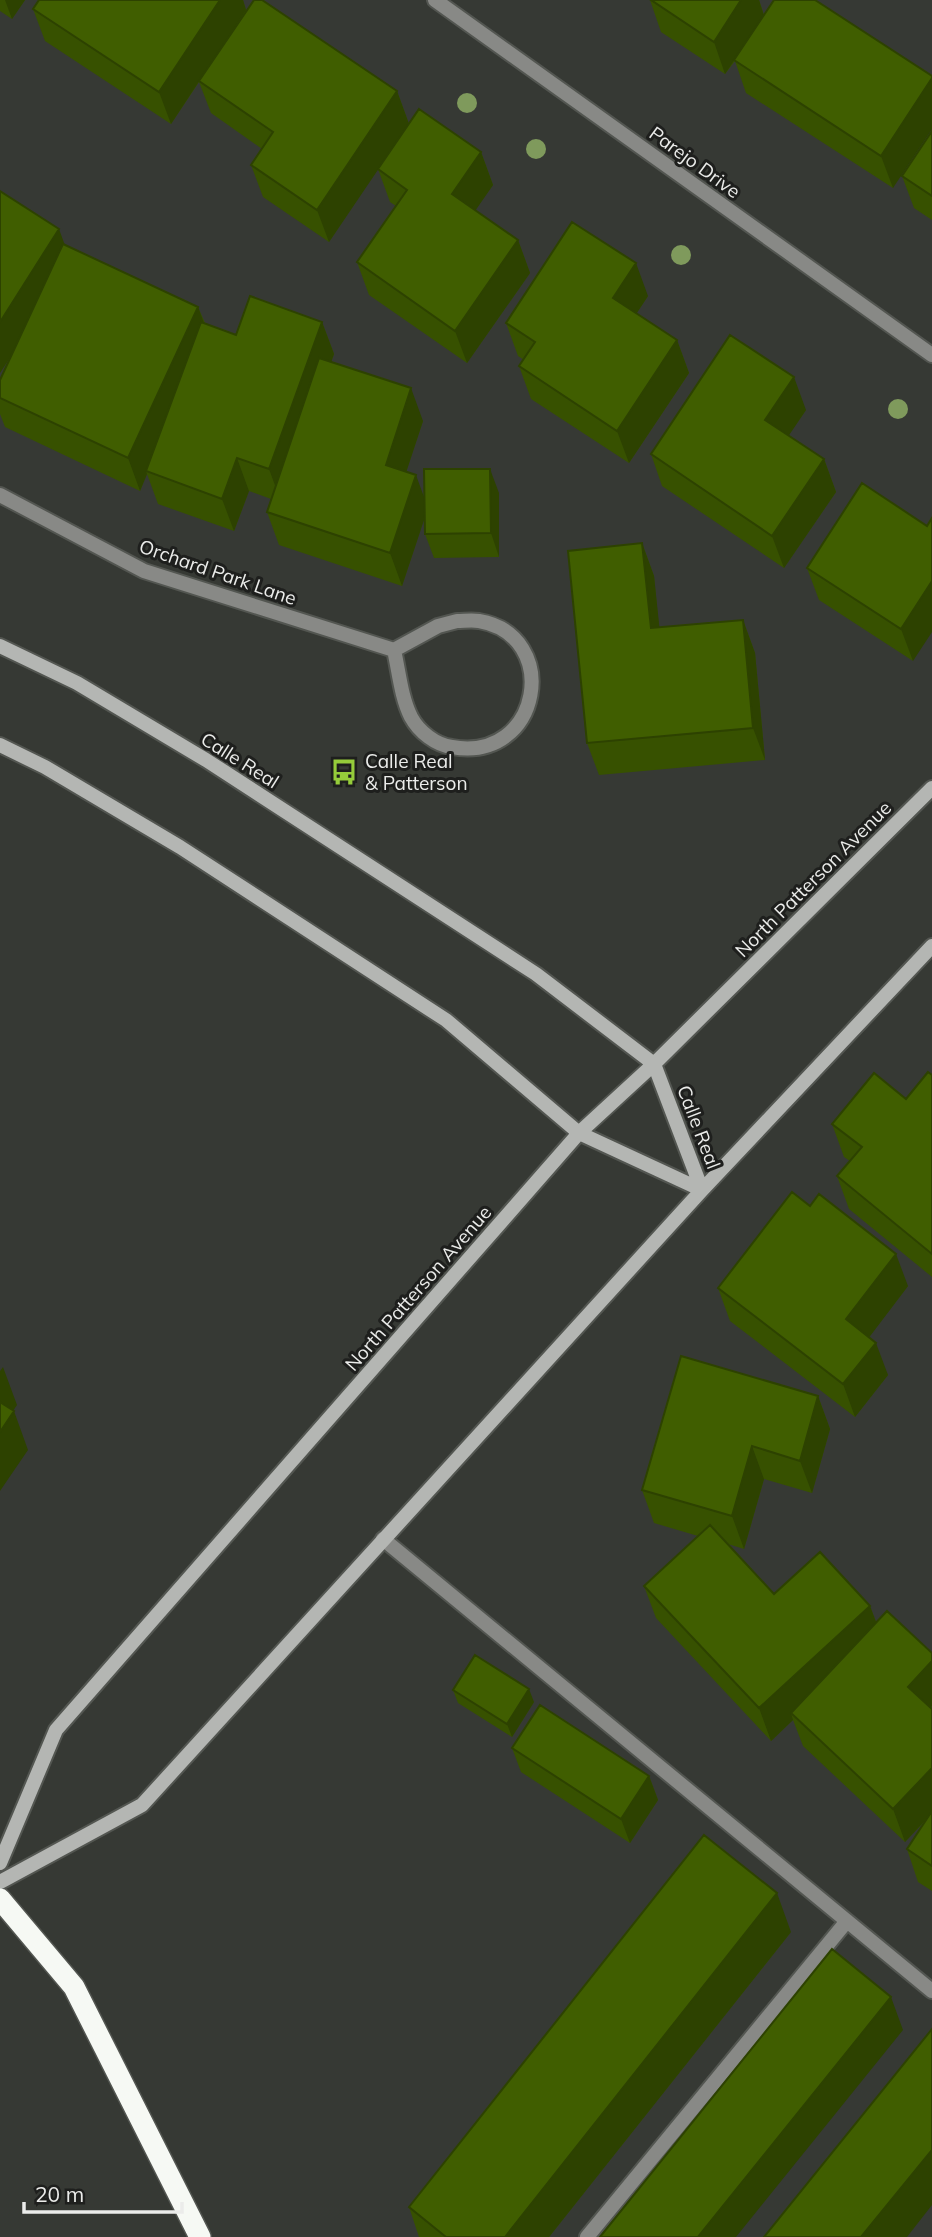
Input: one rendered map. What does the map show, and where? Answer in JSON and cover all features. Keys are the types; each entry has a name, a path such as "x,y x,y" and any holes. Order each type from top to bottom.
{"highway":[{"path":"0,1899 74,1987 200,2237"}],"main road":[{"name":"Calle Real","path":"0,646 77,683 206,760 536,974 654,1064 702,1190"},
{"name":"Calle Real","path":"0,745 45,766 180,846 446,1020 579,1133 702,1190"},
{"name":"North Patterson Avenue","path":"0,1863 56,1730 579,1133 654,1064 932,788"},
{"path":"0,1882 142,1805 702,1190 932,946"}],"street":[{"name":"Parejo Drive","path":"435,0 932,355"},
{"name":"Orchard Park Lane","path":"0,495 144,571 394,650"},
{"path":"457,621 478,621 497,627 513,640 526,656 532,675 531,697 523,718 509,735 490,746 468,750 446,746 427,736 412,719 404,698 394,650 438,626 457,621"},
{"path":"383,1539 932,1991"},
{"path":"587,2237 847,1921"}],"building":[{"path":"39,0 220,0 159,92 33,9"},
{"path":"254,0 262,0 397,91 317,210 251,165 273,132 199,81"},
{"path":"651,0 741,0 714,42"},
{"path":"774,0 815,0 932,76 881,156 734,60"},
{"path":"419,109 481,152 452,194 518,240 455,331 357,262 407,190 378,169"},
{"path":"932,131 932,196 902,176"},
{"path":"0,191 59,229 0,322"},
{"path":"572,222 636,263 613,298 677,340 617,431 519,366 535,342 506,323"},
{"path":"63,244 198,307 128,458 0,398 0,380"},
{"path":"250,296 322,322 269,469 237,458 222,499 146,471 201,322 236,335"},
{"path":"730,335 794,377 765,420 824,459 772,536 651,454"},
{"path":"319,358 411,388 386,465 416,475 390,553 267,512"},
{"path":"424,469 490,469 491,533 425,534"},
{"path":"862,483 927,526 932,518 932,581 901,629 807,568"},
{"path":"642,543 651,628 743,620 753,728 587,743 568,551"},
{"path":"928,1072 932,1075 932,1254 837,1176 862,1147 832,1124 874,1073 906,1099"},
{"path":"792,1192 810,1206 819,1194 896,1254 846,1319 876,1343 843,1384 718,1288"},
{"path":"681,1356 818,1396 800,1461 752,1446 732,1516 642,1490"},
{"path":"0,1402 14,1411 0,1432"},
{"path":"710,1525 774,1594 820,1552 870,1606 759,1708 644,1586"},
{"path":"887,1611 932,1653 932,1661 908,1687 932,1709 932,1768 893,1809 791,1713"},
{"path":"475,1655 529,1689 507,1724 453,1690"},
{"path":"540,1705 649,1776 621,1819 512,1748"},
{"path":"932,1811 932,1866 907,1849"},
{"path":"704,1835 777,1893 505,2237 446,2237 409,2207"},
{"path":"832,1949 891,1997 698,2237 600,2237"},
{"path":"932,2029 932,2150 861,2237 764,2237"}],"place":[{"name":"Calle Real & Patterson","path":"344,772"}]}
